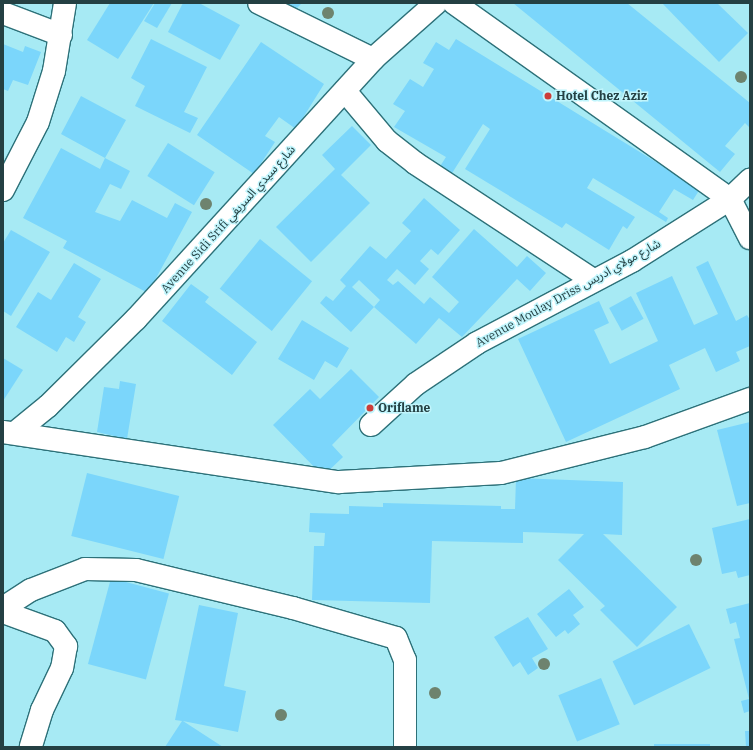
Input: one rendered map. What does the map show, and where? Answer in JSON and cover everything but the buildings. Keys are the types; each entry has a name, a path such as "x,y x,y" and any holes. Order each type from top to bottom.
{"street":[{"path":"3,190 38,122 61,35 65,3"},
{"path":"259,3 373,59"},
{"name":"Avenue Sidi Srifi شارع سيدي السريفي","path":"10,432 48,406 136,320 373,59 436,3"},
{"path":"454,3 730,198 750,238"},
{"path":"3,13 61,35"},
{"path":"345,91 387,141 415,163 593,280"},
{"name":"Avenue Moulay Driss شارع مولاي ادريس","path":"371,425 416,384 477,343 593,280 632,261 730,198 750,180"},
{"path":"10,432 339,482 501,473 645,437 750,399"},
{"path":"3,608 31,590 85,569 136,570 396,638 405,660 405,747"},
{"path":"3,612 55,631 66,646 62,668 42,710 31,747"}],"place":[{"name":"Hotel Chez Aziz","path":"548,96"},
{"name":"Oriflame","path":"370,408"}]}
